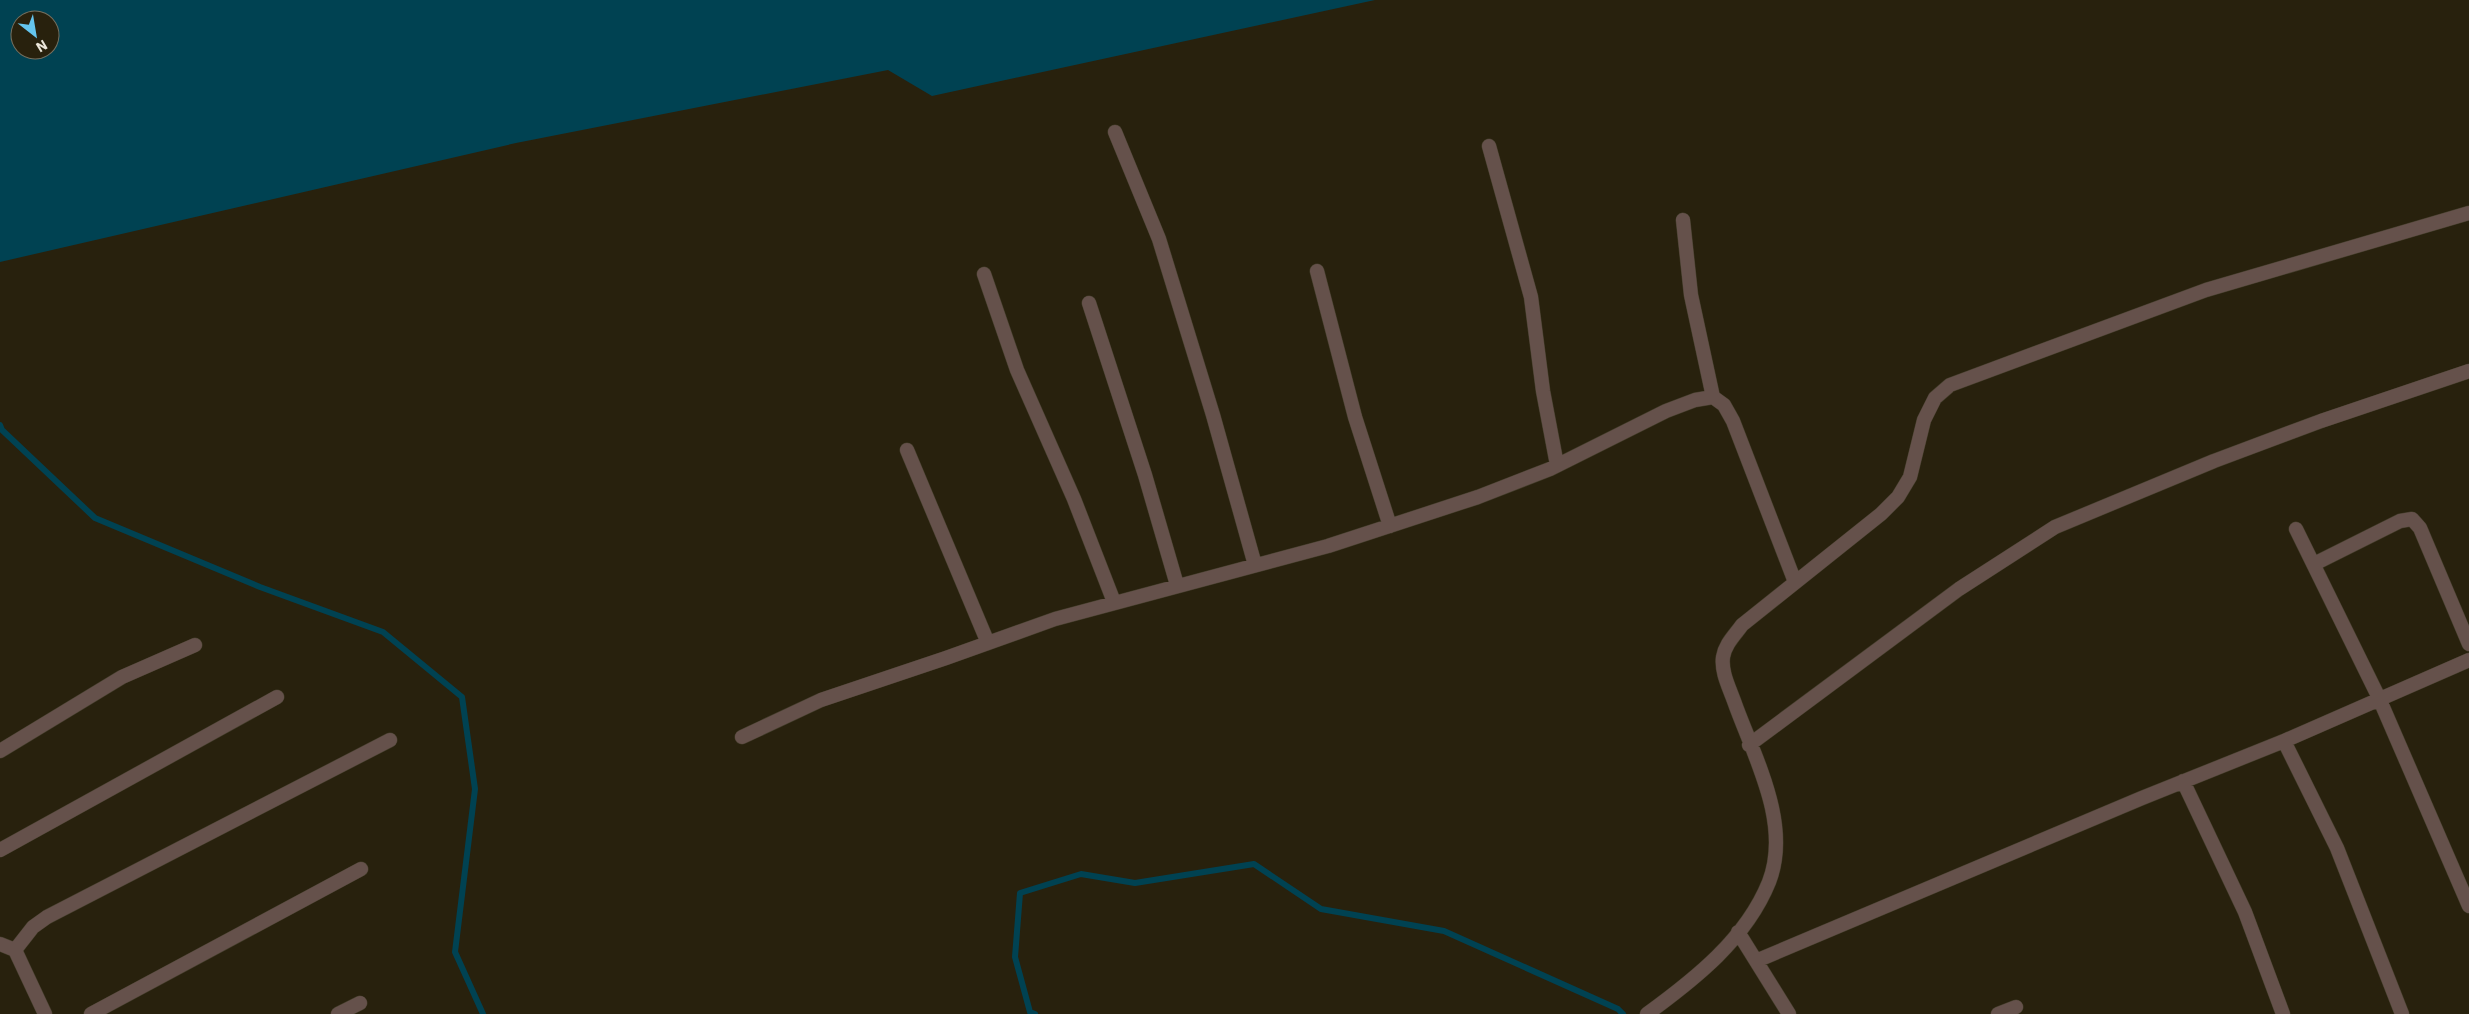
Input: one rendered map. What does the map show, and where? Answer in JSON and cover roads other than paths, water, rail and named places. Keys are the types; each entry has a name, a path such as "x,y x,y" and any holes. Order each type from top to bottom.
{"street":[{"path":"1115,132 1159,239 1213,415 1255,565"},
{"path":"1489,146 1531,297 1543,391 1557,465"},
{"path":"1647,1014 1710,965 1755,910 1769,881 1776,845 1774,817 1767,789 1749,745 1723,670 1726,646 1742,625 1881,514 1898,497 1910,477 1934,398 1950,385 2206,290 2469,213"},
{"path":"1683,220 1691,295 1713,397 1724,405 1732,421 1795,582"},
{"path":"1317,271 1355,417 1390,526"},
{"path":"984,274 1016,370 1074,499 1114,602"},
{"path":"1089,304 1145,475 1177,585"},
{"path":"1749,745 1959,589 2055,527 2241,451 2321,421 2469,371"},
{"path":"742,737 821,700 1055,619 1328,546 1478,497 1557,465 1666,412 1695,400 1713,397"},
{"path":"907,450 988,643"},
{"path":"2314,564 2400,521 2412,519 2420,528 2469,644"},
{"path":"2296,529 2379,698 2469,906"},
{"path":"0,751 122,677 195,645"},
{"path":"1756,961 2183,781 2284,741 2469,660"},
{"path":"0,850 278,697"},
{"path":"45,1014 4,944 27,933 47,917 390,740"},
{"path":"2284,741 2319,808 2337,848 2402,1014"},
{"path":"2183,781 2245,912 2283,1014"},
{"path":"91,1014 361,869"},
{"path":"1738,932 1789,1014"},
{"path":"338,1014 360,1003"},
{"path":"1998,1014 2016,1007"}],"water":[{"path":"0,0 1375,0 932,96 888,70 516,143 0,262"}],"waterway":[{"path":"0,425 2,430 95,518 260,587 383,632 462,697 475,789 455,952 483,1014"},
{"path":"1035,1014 1030,1012 1015,957 1020,893 1081,874 1135,883 1254,864 1321,909 1444,931 1618,1009 1623,1014"}]}
